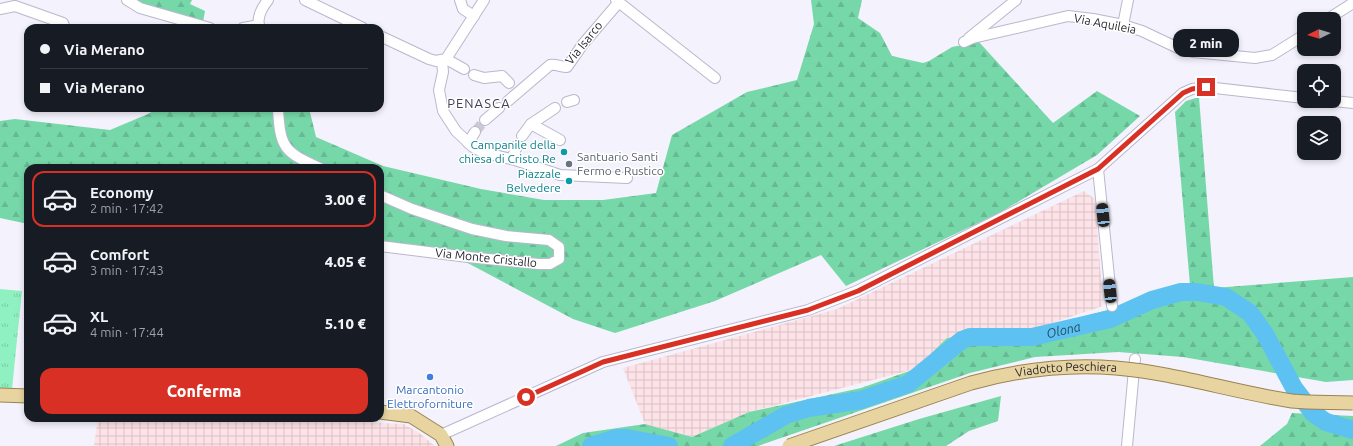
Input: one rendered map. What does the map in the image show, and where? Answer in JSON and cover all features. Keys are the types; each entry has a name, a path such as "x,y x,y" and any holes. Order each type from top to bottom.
{"main road":[{"name":"Viadotto Peschiera","path":"789,446 971,383 997,376 1079,367 1116,368 1176,377 1293,401 1353,403"},
{"path":"0,395 24,396"},
{"path":"384,413 411,416 444,441"}],"street":[{"path":"127,0 140,8 196,24"},
{"path":"259,24 261,10 268,0"},
{"path":"304,0 355,24"},
{"path":"460,0 463,9 474,16"},
{"path":"484,0 444,60 439,90 443,111 456,131 468,143 482,152 512,159 560,175 627,178"},
{"name":"Via Aquileia","path":"1016,0 964,42 973,38 1068,16 1123,25 1142,31 1178,48 1193,52 1255,58 1272,55 1297,39"},
{"path":"1123,25 1128,0"},
{"path":"618,1 715,78"},
{"name":"Via Isarco","path":"508,101 550,64 555,64 560,67 567,67 583,44 618,1"},
{"path":"0,9 16,3 64,24"},
{"path":"1339,12 1353,3"},
{"path":"384,38 429,59 444,60 464,69"},
{"path":"474,75 484,78 502,76 509,82"},
{"path":"444,441 603,362 808,310 858,291 1098,169 1183,93 1192,89 1206,87 1297,97"},
{"path":"1341,102 1353,103"},
{"path":"485,120 499,108"},
{"path":"522,136 531,124 555,108"},
{"path":"278,112 279,132 284,145 293,154 312,164"},
{"path":"531,124 560,140"},
{"path":"468,143 475,132"},
{"path":"512,159 518,146"},
{"path":"1098,169 1112,306"},
{"name":"Via Monte Cristallo","path":"384,197 412,209 472,229 506,236 549,240 559,247 559,259 550,264 539,264 384,246"},
{"path":"1127,446 1135,359"}],"shaded area":[{"path":"1084,191 1095,199 1103,306 1025,332 947,338 915,369 749,412 692,437 645,424 623,368 837,309"},
{"path":"97,422 362,422 404,424 418,432 435,446 94,446"}],"green space":[{"path":"137,0 192,0 190,4 205,11 203,22 157,11"},
{"path":"811,0 862,0 858,18 880,33 892,56 923,63 952,47 979,42 1053,123 1097,91 1140,116 1097,155 999,213 846,286 821,255 715,301 615,333 573,319 462,260 384,250 384,166 481,189 544,200 603,200 656,193 672,135 747,92 797,80 814,24"},
{"path":"1199,97 1214,288 1353,277 1353,380 1326,382 1183,357 1118,352 1035,357 970,373 758,446 556,446 583,433 645,424 692,437 749,412 861,388 915,369 947,338 1025,332 1134,303 1190,285 1175,112 1186,101"},
{"path":"151,112 310,112 316,137 378,164 24,164 24,223 0,218 0,121 15,119 110,130"},
{"path":"0,289 22,291 12,389 0,389"},
{"path":"1001,396 998,421 969,431 946,446 834,446 919,419"},
{"path":"1292,413 1353,416 1353,446 1260,446 1287,424"}],"waterway":[{"name":"Olona","path":"732,446 786,415 809,408 861,400 908,384 962,340 970,337 1032,337 1110,319 1152,300 1181,292 1197,292 1226,297 1250,313 1265,334 1294,388 1313,413 1326,422 1353,430"},
{"name":"Olona","path":"591,446 616,438 627,438 669,446"}],"tunnel":[{"path":"475,132 485,120"}],"place":[{"name":"Campanile della chiesa di Cristo Re","path":"564,152"},
{"name":"Santuario Santi Fermo e Rustico","path":"569,164"},
{"name":"Piazzale Belvedere","path":"569,181"},
{"name":"Marcantonio Elettroforniture","path":"430,377"}],"district":[{"name":"PENASCA","path":"479,103"}],"route":[{"path":"526,397 603,362 808,310 858,291 1098,169 1183,93 1192,89 1206,87"}]}
